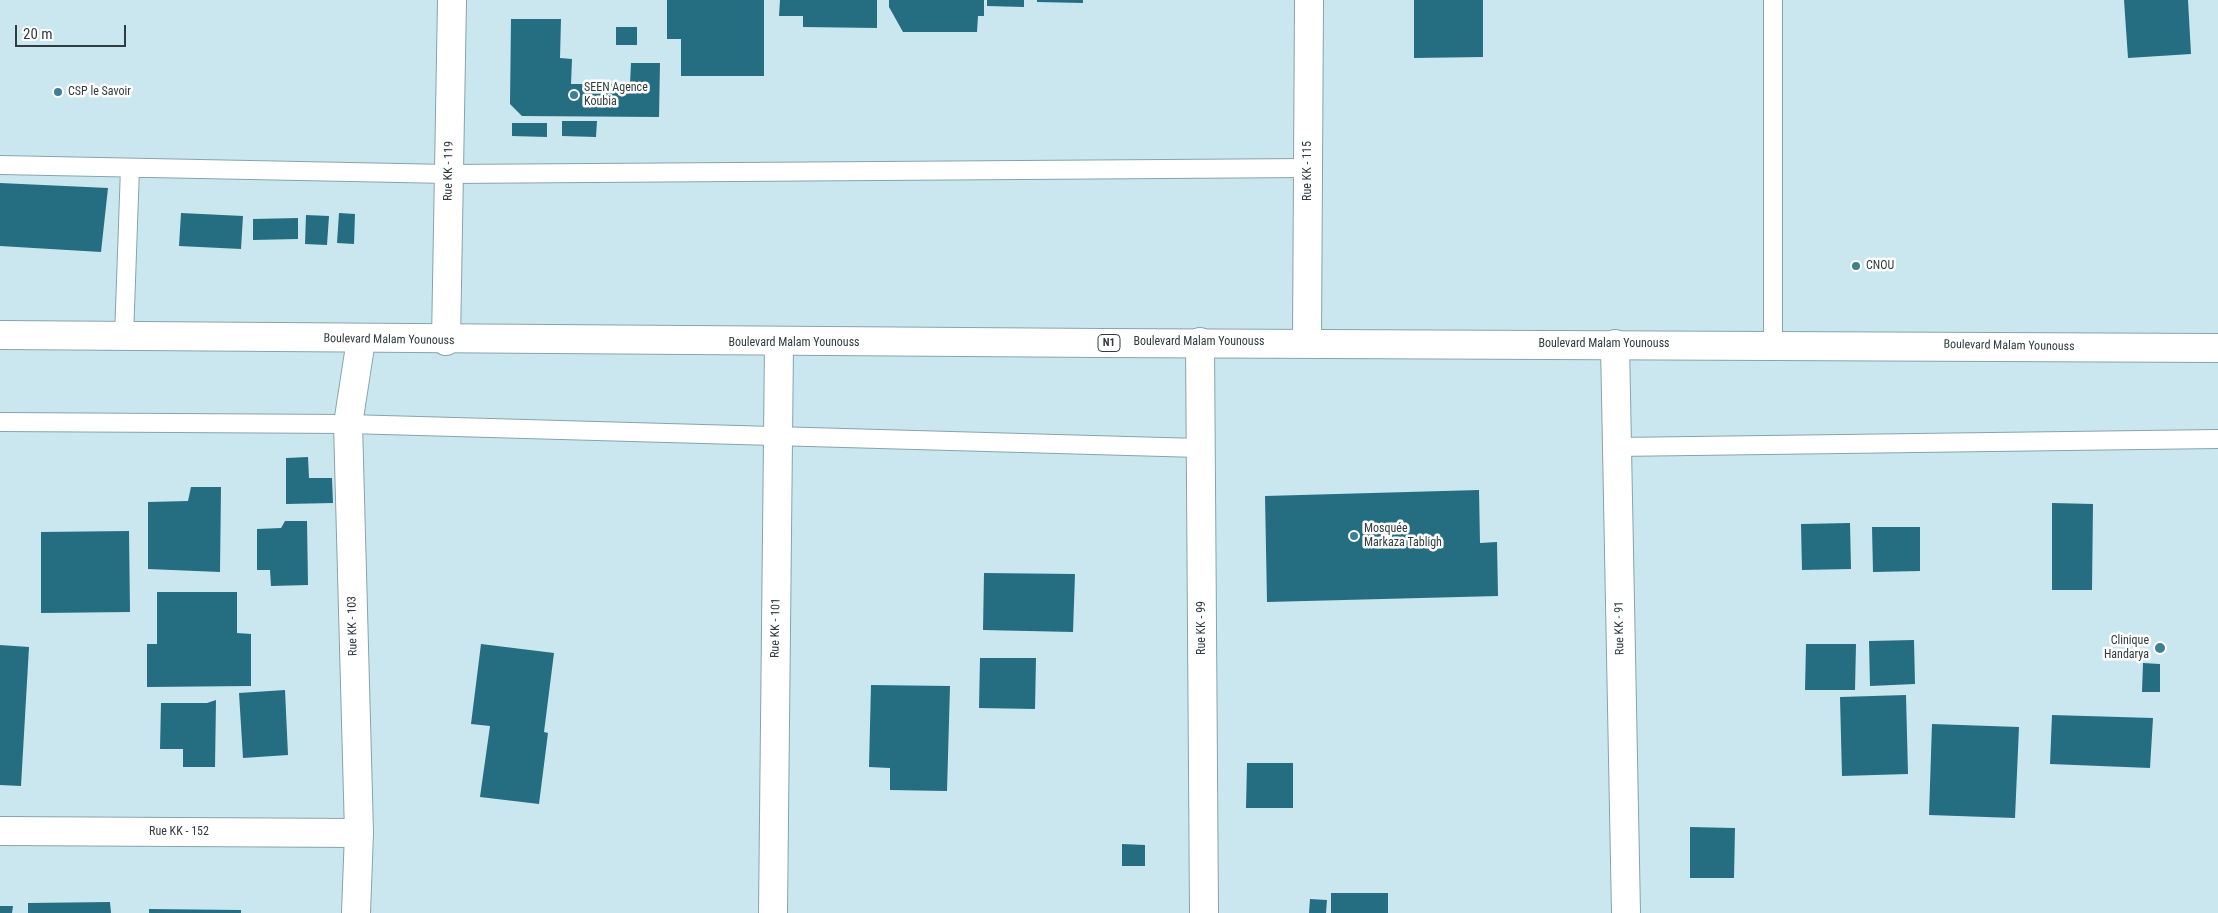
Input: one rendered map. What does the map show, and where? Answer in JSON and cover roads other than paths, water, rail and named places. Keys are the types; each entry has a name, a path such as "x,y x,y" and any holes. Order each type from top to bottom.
{"street":[{"name":"Rue KK - 119","path":"446,341 452,0"},
{"name":"Rue KK - 115","path":"1307,342 1309,0"},
{"name":"Boulevard Malam Younouss","path":"0,335 779,344 1307,342 2218,348"},
{"name":"Rue KK - 103","path":"356,913 359,833 348,424 361,340"},
{"name":"Rue KK - 99","path":"1200,342 1199,448 1204,913"},
{"name":"Rue KK - 101","path":"772,913 779,344"},
{"name":"Rue KK - 91","path":"1615,344 1626,913"},
{"name":"Rue KK - 152","path":"0,831 359,833"}],"lane":[{"path":"1773,0 1773,344"},
{"path":"0,165 449,174 1308,168"},
{"path":"124,337 130,168"},
{"path":"0,422 348,424 778,438 1199,448"},
{"path":"1616,447 2218,439"}],"place":[{"name":"CSP le Savoir","path":"58,92"},
{"name":"SEEN Agence Koubia","path":"574,95"},
{"name":"CNOU","path":"1856,266"},
{"name":"Mosquée Markaza Tabligh","path":"1354,536"},
{"name":"Clinique Handarya","path":"2160,648"}]}
